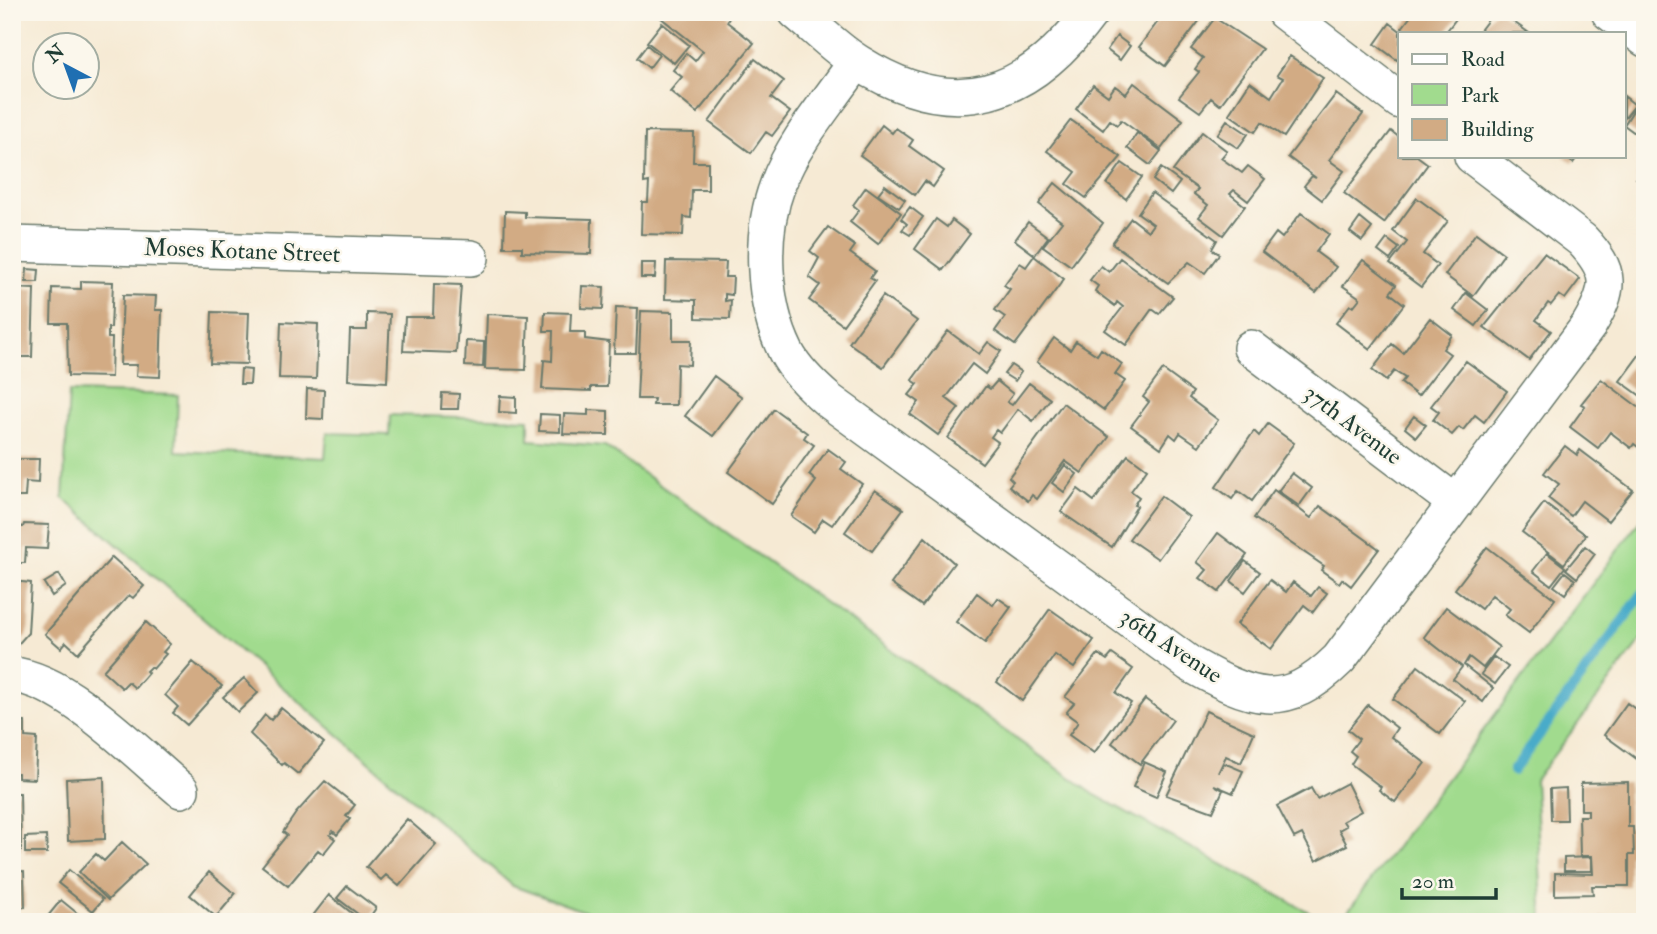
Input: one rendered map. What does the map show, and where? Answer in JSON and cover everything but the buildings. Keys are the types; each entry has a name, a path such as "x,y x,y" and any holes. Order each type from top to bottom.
{"street":[{"path":"796,12 856,62 899,86 966,96 989,92 1020,80 1048,62 1091,12"},
{"path":"1284,12 1398,99"},
{"path":"1609,12 1645,39"},
{"name":"36th Avenue","path":"856,62 788,162 778,185 770,218 767,260 770,304 787,353 804,377 828,400 1190,664 1222,682 1256,693 1286,694 1302,690 1339,659 1590,325 1604,300 1604,268 1582,240 1475,158"},
{"name":"Moses Kotane Street","path":"12,244 471,258"},
{"name":"37th Avenue","path":"1251,348 1456,503"},
{"path":"12,675 50,685 70,698 181,790"}],"green space":[{"path":"69,392 178,395 176,451 325,458 327,433 389,435 390,415 529,419 529,440 605,446 1095,795 1327,922 614,922 513,886 63,498"},
{"path":"1645,514 1645,635 1535,780 1543,922 1340,922"}],"waterway":[{"path":"1513,771 1645,590"}]}
